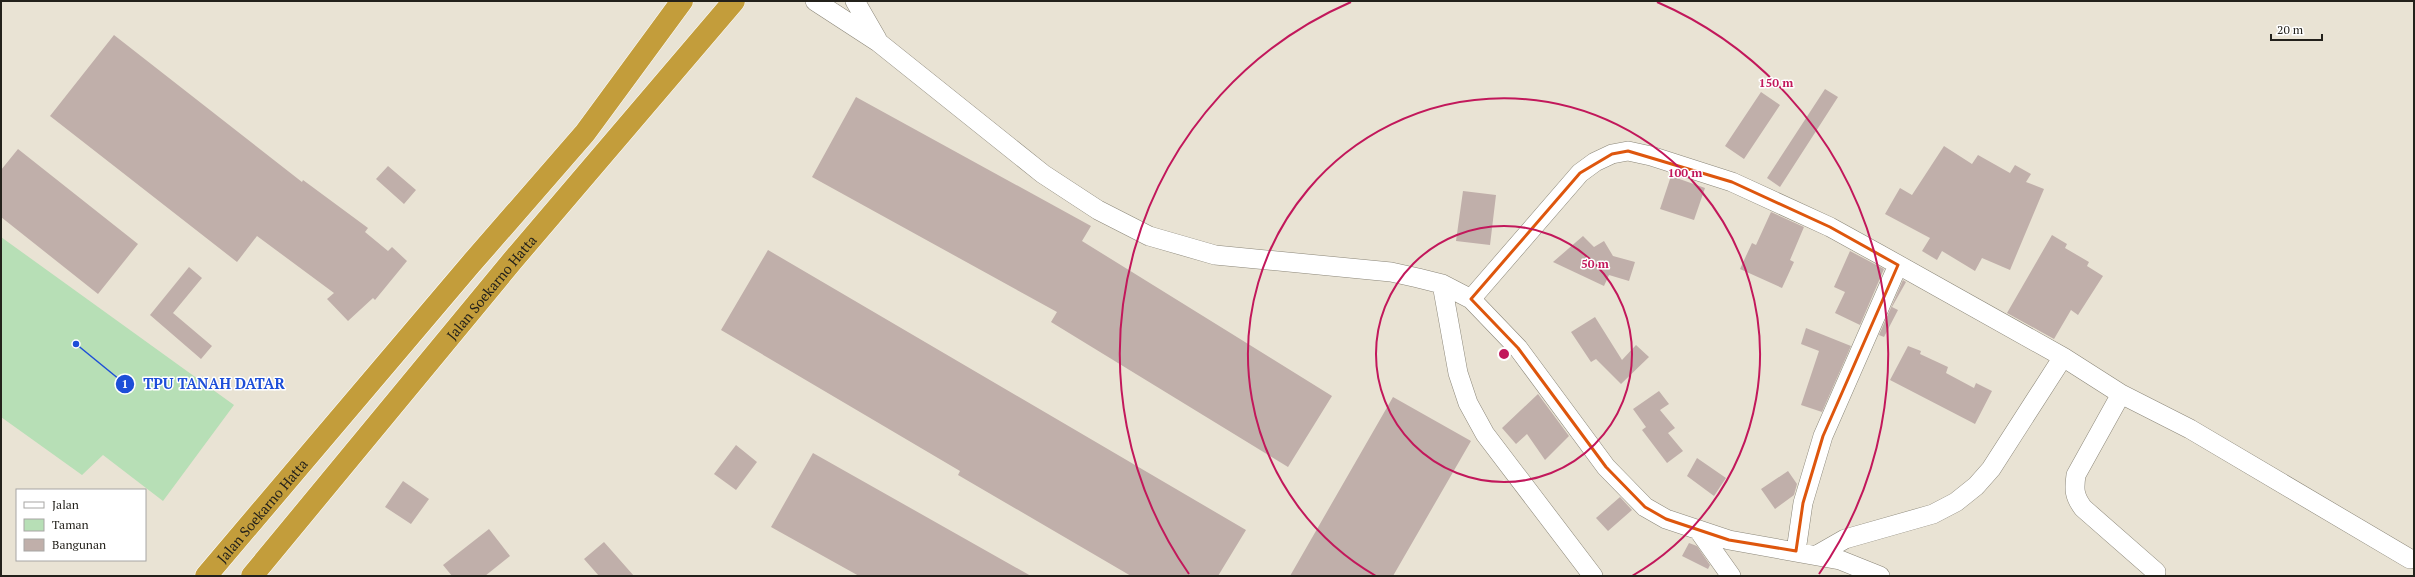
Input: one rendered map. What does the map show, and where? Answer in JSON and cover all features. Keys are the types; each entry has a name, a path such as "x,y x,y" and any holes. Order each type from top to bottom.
{"highway":[{"name":"Jalan Soekarno Hatta","path":"206,576 585,133 682,1"},
{"name":"Jalan Soekarno Hatta","path":"252,576 512,260 734,1"}],"street":[{"path":"815,1 878,42 1043,174 1098,210 1149,236 1215,255 1391,272 1442,284 1471,299 1518,348 1606,467 1624,487 1646,507 1666,519 1698,531 1758,547 1796,551 1840,560 1880,576"},
{"path":"855,1 878,42"},
{"path":"1471,299 1580,173 1595,162 1612,154 1628,151 1651,156 1732,182 1830,227 2063,357 2122,394 2190,429 2410,559"},
{"path":"1796,551 1803,503 1823,436 1898,265"},
{"path":"1442,284 1458,373 1468,403 1485,434 1593,576"},
{"path":"1817,555 1845,539 1933,514 1961,498 1976,486 1990,469 2063,357"},
{"path":"2122,394 2076,475 2074,489 2076,499 2083,508 2156,572"},
{"path":"1698,531 1731,576"}],"highlighted area":[{"path":"1628,151 1732,182 1830,227 1898,265 1823,436 1803,503 1796,551 1729,540 1666,519 1645,507 1606,467 1518,348 1471,299 1580,173 1612,154"}],"green space":[{"path":"1,237 234,405 163,501 103,455 82,475 1,417"}],"building":[{"path":"114,35 302,182 303,180 368,228 365,232 388,251 392,247 407,261 375,300 373,298 348,321 327,299 334,293 257,236 237,262 50,116"},
{"path":"1825,89 1838,97 1780,187 1767,178"},
{"path":"1761,92 1780,105 1744,159 1725,146"},
{"path":"856,97 1091,226 1082,241 1332,396 1288,467 1051,322 1057,312 812,177"},
{"path":"1944,146 1972,164 1978,155 2010,173 2015,165 2031,174 2026,182 2044,189 2010,270 1982,258 1975,271 1942,251 1937,260 1922,251 1930,238 1885,214 1900,188 1912,195"},
{"path":"18,149 138,244 98,294 1,217 1,170"},
{"path":"388,166 416,190 404,204 376,179"},
{"path":"1671,176 1705,188 1694,220 1660,209"},
{"path":"1463,191 1496,195 1490,245 1456,241"},
{"path":"1771,212 1804,227 1790,260 1794,262 1782,288 1740,269 1752,243 1756,245"},
{"path":"2052,235 2067,244 2065,248 2089,262 2087,266 2103,276 2078,315 2071,310 2054,339 2007,313"},
{"path":"1583,236 1594,247 1604,241 1613,256 1635,262 1629,281 1609,275 1604,286 1553,262"},
{"path":"768,250 1246,530 1218,576 1131,576 958,475 960,471 721,330"},
{"path":"1850,251 1884,269 1860,325 1835,313 1845,292 1834,287"},
{"path":"189,267 202,278 173,313 212,346 201,359 150,315"},
{"path":"1903,280 1906,282 1892,307 1898,310 1884,337 1879,335"},
{"path":"1595,317 1622,360 1636,345 1649,357 1621,384 1596,359 1591,362 1571,332"},
{"path":"1806,328 1851,346 1822,412 1801,405 1819,351 1801,344"},
{"path":"1908,346 1921,351 1920,354 1948,367 1946,373 1974,388 1976,383 1992,391 1975,424 1890,380"},
{"path":"1659,391 1669,404 1660,410 1675,428 1668,433 1683,451 1667,463 1642,430 1646,427 1633,409"},
{"path":"1538,394 1569,436 1545,460 1527,434 1516,444 1502,428"},
{"path":"1393,397 1471,441 1393,576 1290,576"},
{"path":"736,445 757,462 736,490 714,474"},
{"path":"813,453 1031,576 859,576 771,527"},
{"path":"1697,458 1726,478 1714,496 1687,476"},
{"path":"1788,471 1797,484 1794,495 1775,509 1761,489"},
{"path":"403,481 429,499 411,524 385,507"},
{"path":"1620,497 1632,510 1608,531 1596,518"},
{"path":"489,529 510,556 485,576 452,576 443,565"},
{"path":"604,542 634,576 599,576 584,559"},
{"path":"1689,543 1697,546 1710,565 1708,569 1682,556"}],"place":[{"name":"TPU TANAH DATAR","path":"76,344"}]}
